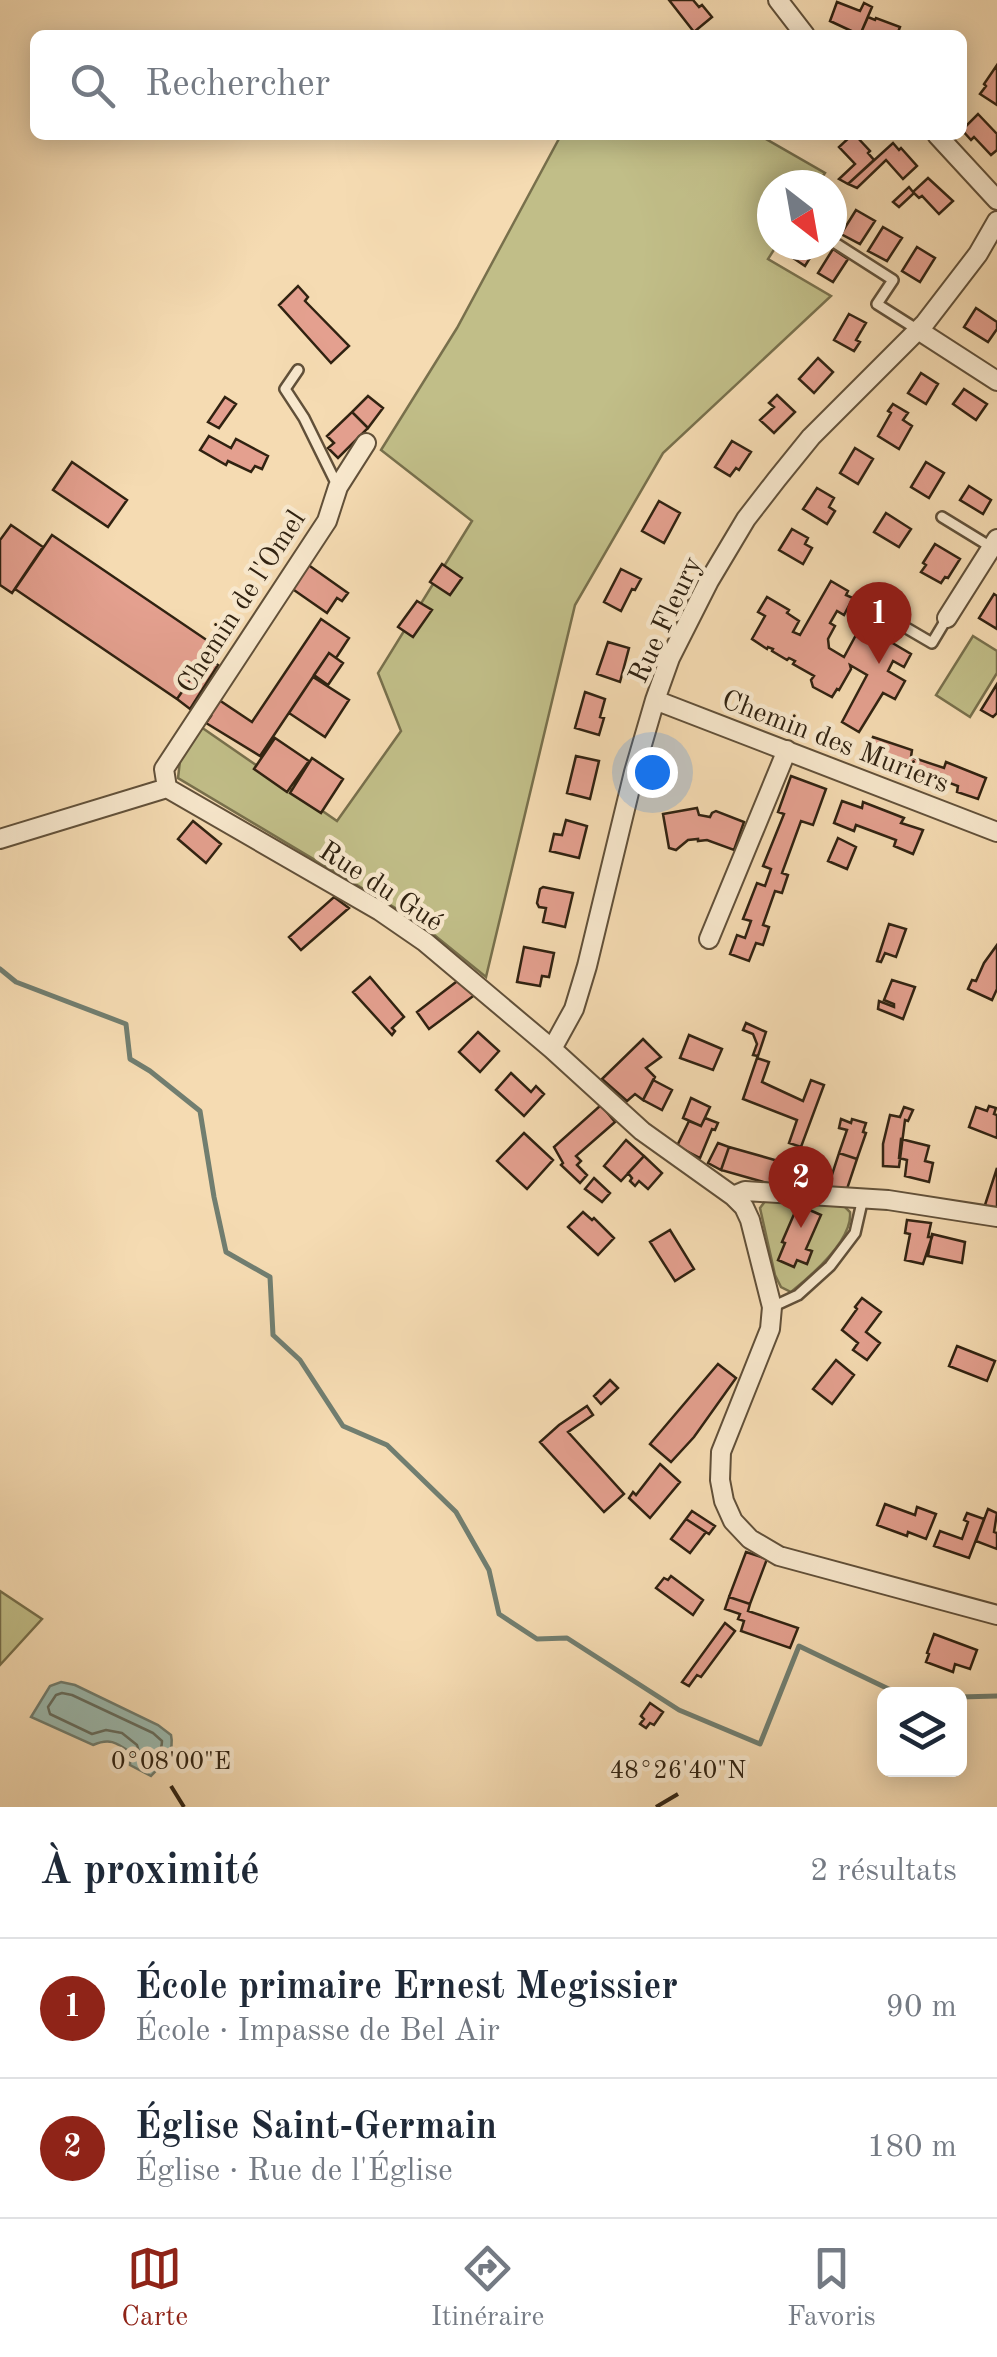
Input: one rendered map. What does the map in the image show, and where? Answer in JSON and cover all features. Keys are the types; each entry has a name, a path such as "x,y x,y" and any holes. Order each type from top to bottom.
{"street":[{"path":"778,0 800,30"},
{"path":"942,140 997,200"},
{"name":"Rue Fleury","path":"552,1049 574,1009 587,966 655,700 670,658 708,581 746,519 811,437 918,330 978,254 997,221"},
{"path":"918,330 997,382"},
{"name":"Chemin de l'Omel","path":"167,788 164,769 327,521 338,487 366,443"},
{"path":"947,618 994,543"},
{"name":"Chemin des Muriers","path":"655,700 997,832"},
{"path":"709,939 787,750"},
{"path":"0,839 167,788"},
{"name":"Rue du Gué","path":"167,788 380,910 552,1049 642,1131 733,1196"},
{"path":"997,1218 888,1200 745,1190 733,1196 744,1206 750,1220 772,1307 770,1328 722,1452 720,1480 733,1520 750,1539 779,1556 997,1615"}],"lane":[{"path":"847,250 894,280 877,304 918,330"},
{"path":"298,370 286,389 338,487"},
{"path":"942,517 994,543"},
{"path":"867,605 932,643 947,618"},
{"path":"772,1307 798,1295 830,1266 854,1233 863,1198"}],"shaded area":[{"path":"558,140 768,140 820,170 757,170 757,260 770,260 831,296 663,453 575,605 486,977 417,921 178,778 180,761 201,727 337,821 401,731 378,673 472,521 381,450 457,328"},
{"path":"973,636 997,651 997,673 970,717 936,695"},
{"path":"766,1200 844,1206 850,1212 838,1245 791,1292 781,1287 775,1275 760,1208"},
{"path":"0,1591 42,1619 0,1665"}],"water":[{"path":"61,1682 75,1685 171,1735 170,1752 164,1762 151,1776 130,1765 130,1752 116,1744 93,1745 31,1717 50,1686"}],"building":[{"path":"669,0 693,0 712,17 692,30"},
{"path":"837,2 860,11 864,3 872,7 862,30 849,30 830,21"},
{"path":"868,17 900,27 899,30 862,30"},
{"path":"997,65 997,105 980,94"},
{"path":"978,114 997,134 997,150 991,155 974,137 971,140 967,125"},
{"path":"847,140 860,140 874,160 848,184 847,172 855,164 839,147"},
{"path":"893,143 917,166 903,179 886,160 857,188 848,184"},
{"path":"928,178 953,201 939,214 914,193 899,207 893,202 909,187 913,192"},
{"path":"856,210 875,221 860,244 847,237 847,224"},
{"path":"883,227 902,238 887,261 868,251"},
{"path":"917,247 935,258 920,282 902,271"},
{"path":"848,259 833,282 818,273 826,260"},
{"path":"298,286 308,297 305,301 349,346 331,363 279,305"},
{"path":"976,308 997,322 988,342 964,327"},
{"path":"849,314 866,323 854,351 834,340"},
{"path":"818,358 833,372 814,393 799,379"},
{"path":"921,373 938,384 926,404 908,393"},
{"path":"964,389 987,404 976,420 953,404"},
{"path":"777,395 795,412 774,433 760,420 774,407 769,403"},
{"path":"368,396 383,408 368,428 352,412"},
{"path":"225,397 236,404 219,428 208,422"},
{"path":"893,404 908,413 903,420 912,426 899,449 878,436"},
{"path":"352,412 368,428 338,458 328,448 334,443 327,436"},
{"path":"209,436 231,448 236,439 268,456 262,469 255,466 251,472 228,461 226,465 200,450"},
{"path":"732,441 751,452 730,476 715,467"},
{"path":"855,448 873,459 858,484 840,473"},
{"path":"72,462 127,500 108,527 53,490"},
{"path":"926,462 944,473 929,498 911,487"},
{"path":"969,486 991,500 983,514 960,500"},
{"path":"817,488 834,498 829,507 835,511 827,524 803,509"},
{"path":"659,501 680,513 664,543 642,531"},
{"path":"886,513 911,529 899,547 874,532"},
{"path":"11,525 43,547 12,593 0,585 0,540"},
{"path":"792,529 808,538 805,544 812,548 803,564 779,550"},
{"path":"52,535 214,645 177,699 15,589"},
{"path":"935,544 960,559 941,583 921,572"},
{"path":"307,564 348,593 342,601 337,598 327,613 291,588"},
{"path":"442,564 462,578 450,595 430,582"},
{"path":"621,569 641,579 621,611 604,602"},
{"path":"831,581 853,598 844,615 837,611 830,623 835,626 828,639 829,648 844,657 856,635 864,640 872,626 911,654 904,667 893,661 888,671 905,681 895,699 883,693 859,732 842,722 867,675 850,665 832,697 813,687 814,676 793,664 795,661 752,639 765,616 758,612 767,597 799,621 793,632 800,635"},
{"path":"994,594 997,596 997,629 979,618"},
{"path":"417,601 432,610 413,637 398,627"},
{"path":"321,619 349,638 336,658 329,653 260,756 206,723 211,716 206,713 216,698 252,722"},
{"path":"608,642 629,648 620,682 597,674"},
{"path":"329,653 343,663 328,685 314,675"},
{"path":"206,657 218,665 190,709 177,699"},
{"path":"313,677 349,700 325,737 289,713"},
{"path":"997,684 997,713 993,717 981,710"},
{"path":"585,692 605,699 599,735 575,728"},
{"path":"873,737 912,750 911,757 944,768 946,762 986,778 978,799 957,792 958,786 942,780 939,788 904,775 907,767 891,762 889,768 865,758"},
{"path":"275,738 309,761 287,792 254,769"},
{"path":"576,756 599,761 590,799 567,793"},
{"path":"312,758 343,779 321,813 290,793"},
{"path":"791,776 826,789 813,825 801,821 782,873 788,875 782,893 775,891 763,925 769,927 763,945 756,943 749,961 730,954 737,935 745,938 751,921 743,919 757,883 765,886 771,869 763,866 784,814 778,812"},
{"path":"842,801 862,808 863,802 923,830 913,854 894,846 896,840 856,825 854,831 834,823"},
{"path":"697,808 699,815 710,817 716,811 744,822 734,850 698,839 688,840 676,850 669,848 663,814"},
{"path":"566,820 587,826 579,858 550,851 554,834 562,835"},
{"path":"193,821 221,844 206,863 178,839"},
{"path":"838,838 856,847 847,869 828,861"},
{"path":"543,887 573,893 565,927 543,922 546,908 537,903"},
{"path":"334,897 349,908 301,950 289,937"},
{"path":"889,924 906,929 896,957 885,953 881,962 877,961"},
{"path":"997,945 997,989 992,1000 968,989"},
{"path":"524,947 554,953 549,977 542,976 540,986 517,982"},
{"path":"370,977 404,1017 392,1028 392,1035 353,992"},
{"path":"460,979 476,994 429,1029 417,1012"},
{"path":"892,980 915,987 903,1019 878,1009 879,1001 894,1007 884,1000"},
{"path":"746,1023 766,1032 758,1056 753,1055 757,1044 753,1034 743,1030"},
{"path":"478,1032 499,1051 480,1072 459,1052"},
{"path":"689,1035 722,1049 713,1070 680,1058"},
{"path":"643,1039 661,1057 646,1068 655,1077 643,1100 635,1094 627,1101 602,1079"},
{"path":"757,1058 769,1062 762,1082 803,1101 811,1080 824,1085 801,1147 789,1143 797,1120 743,1099"},
{"path":"511,1073 531,1092 536,1086 544,1094 524,1116 496,1090"},
{"path":"653,1080 672,1090 662,1110 643,1100"},
{"path":"691,1098 710,1107 701,1126 683,1118"},
{"path":"601,1105 615,1122 576,1156 581,1161 577,1165 587,1175 580,1183 561,1165 554,1147"},
{"path":"989,1106 996,1108 997,1138 969,1127 976,1107 987,1111"},
{"path":"904,1107 913,1110 905,1120 899,1167 883,1166 890,1115 900,1117"},
{"path":"705,1118 718,1123 700,1158 677,1146 689,1121 701,1126"},
{"path":"841,1119 866,1123 857,1159 839,1153 847,1130 839,1128"},
{"path":"524,1133 553,1160 527,1189 497,1161"},
{"path":"901,1139 929,1146 925,1161 933,1163 929,1182 905,1176 907,1160 899,1158"},
{"path":"626,1140 644,1156 621,1181 604,1166"},
{"path":"718,1143 729,1147 721,1170 708,1163"},
{"path":"729,1147 782,1162 774,1185 721,1170"},
{"path":"839,1153 857,1159 847,1189 828,1187"},
{"path":"644,1156 662,1173 648,1189 639,1181 635,1186 628,1173"},
{"path":"997,1168 997,1206 995,1210 984,1208"},
{"path":"594,1178 610,1193 602,1202 585,1189"},
{"path":"798,1205 821,1215 806,1249 812,1251 807,1264 797,1260 794,1267 778,1260"},
{"path":"583,1212 614,1238 598,1255 568,1227"},
{"path":"907,1220 931,1223 928,1237 932,1237 923,1264 905,1260 910,1234 905,1233"},
{"path":"670,1230 694,1269 675,1281 650,1242"},
{"path":"932,1234 965,1242 962,1263 928,1256"},
{"path":"862,1298 881,1312 866,1332 880,1343 867,1360 853,1350 858,1343 842,1330"},
{"path":"957,1346 995,1361 987,1381 949,1366"},
{"path":"836,1360 854,1375 832,1404 813,1389"},
{"path":"718,1364 736,1378 671,1462 650,1444"},
{"path":"610,1380 618,1388 601,1404 594,1396"},
{"path":"587,1406 593,1415 568,1432 624,1494 604,1512 540,1442"},
{"path":"660,1464 680,1482 650,1518 629,1498 633,1492 636,1495"},
{"path":"885,1504 915,1515 917,1507 936,1514 926,1539 877,1525"},
{"path":"988,1509 997,1513 997,1549 976,1541"},
{"path":"692,1511 715,1526 709,1534 686,1519"},
{"path":"967,1513 984,1519 969,1558 934,1546 940,1531 962,1539"},
{"path":"686,1519 706,1532 690,1553 671,1539"},
{"path":"746,1552 767,1559 750,1604 729,1597"},
{"path":"671,1576 703,1600 693,1615 656,1588"},
{"path":"729,1597 750,1604 748,1611 798,1628 790,1648 741,1631 744,1621 738,1619 740,1614 725,1609"},
{"path":"725,1623 735,1631 701,1677 697,1675 689,1686 682,1682"},
{"path":"934,1634 977,1650 970,1669 955,1664 953,1672 926,1662"},
{"path":"650,1703 663,1712 654,1725 650,1723 646,1728 640,1724 644,1719 641,1716"}],"waterway":[{"path":"0,969 16,982 126,1024 130,1059 200,1111 226,1252 270,1277 273,1335 300,1360 343,1426 387,1445 456,1512 489,1570 499,1614 537,1639 567,1638 679,1710 760,1744 799,1646 884,1687"},
{"path":"967,1697 997,1696"}],"place":[{"name":"École primaire Ernest Megissier","path":"879,664"},
{"name":"Église Saint-Germain","path":"801,1228"}]}
